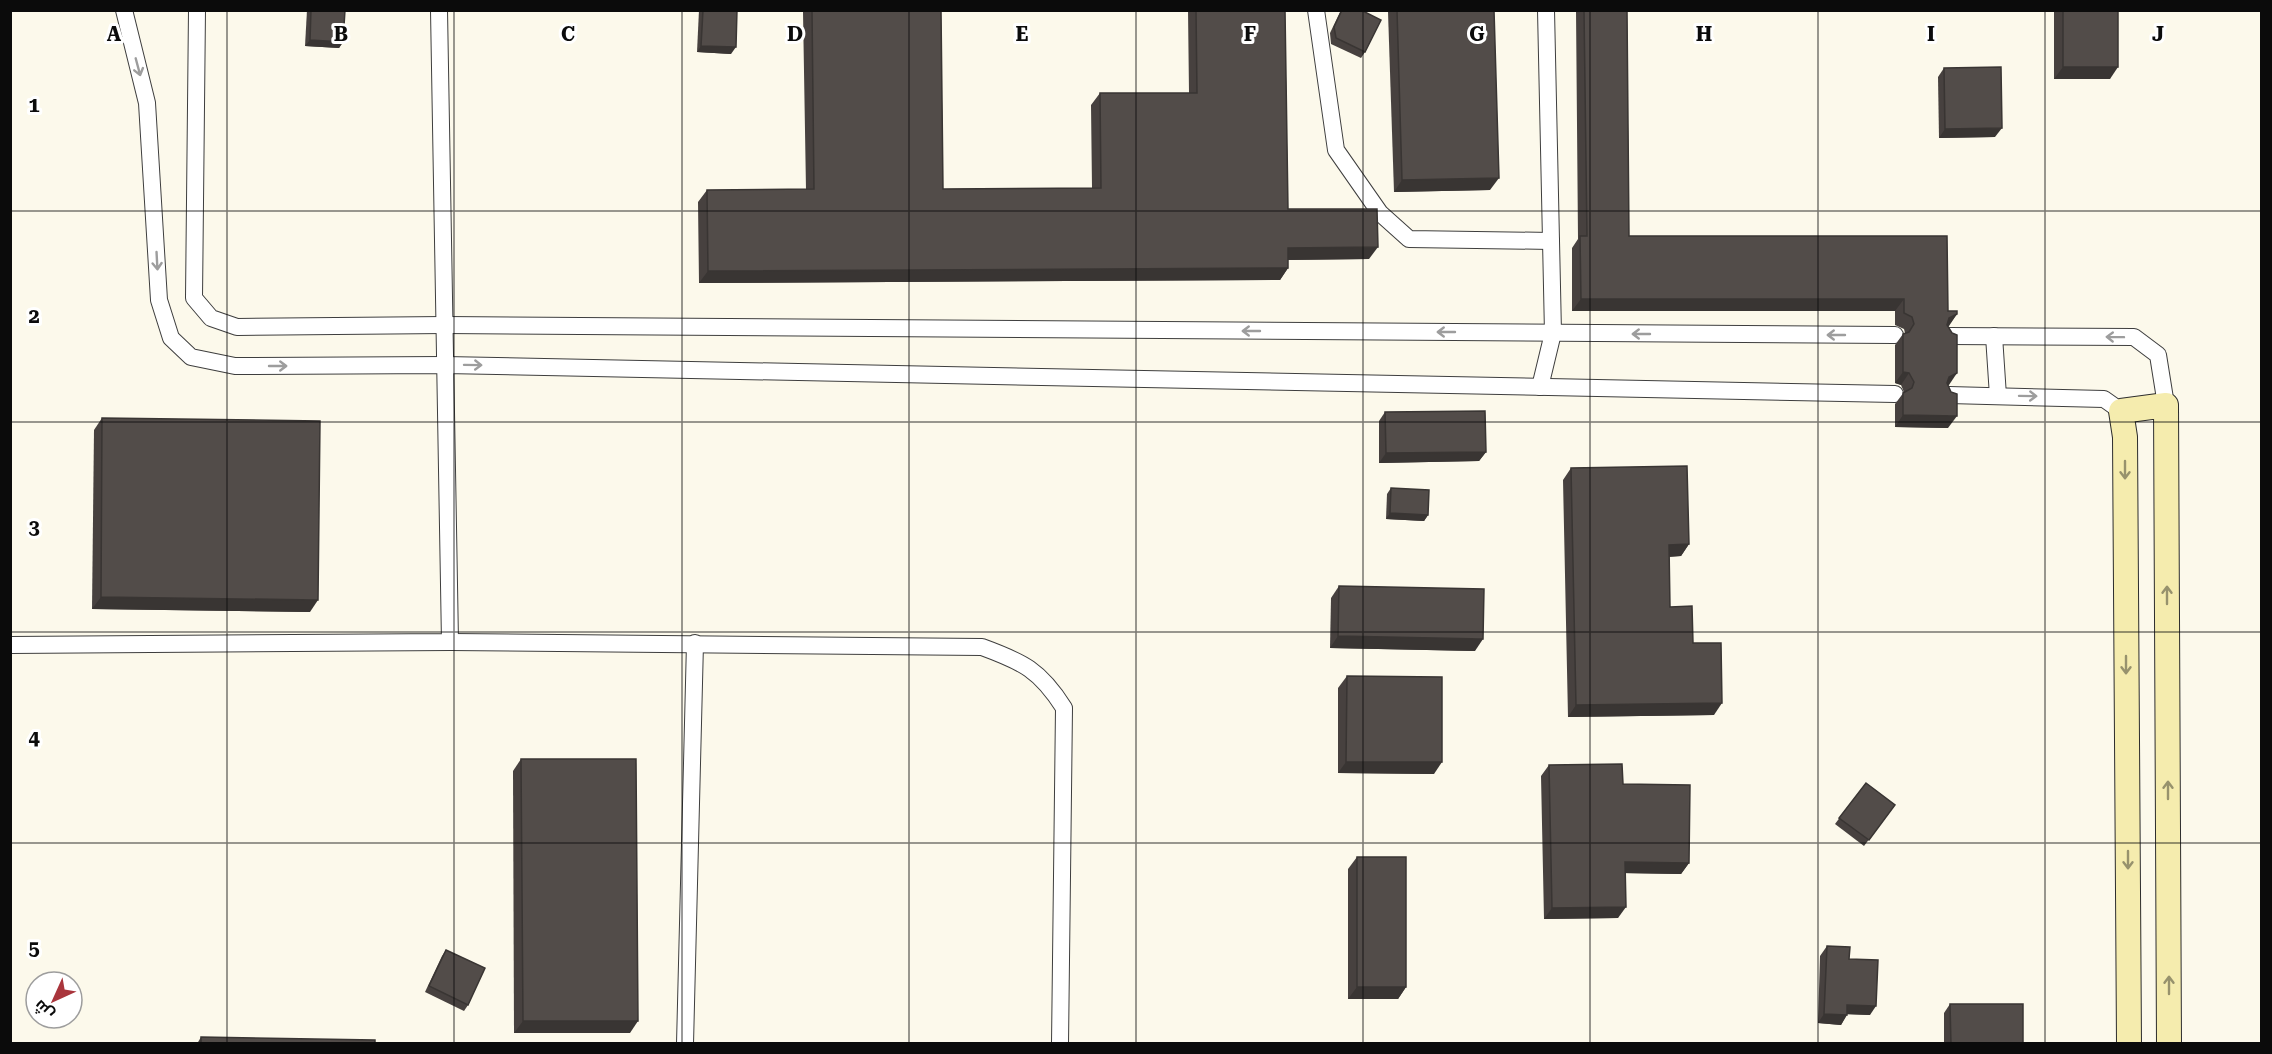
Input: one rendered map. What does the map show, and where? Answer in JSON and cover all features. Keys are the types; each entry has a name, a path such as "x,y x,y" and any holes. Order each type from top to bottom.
{"main road":[{"path":"2129,1044 2125,436 2121,411 2166,405 2169,1044"}],"street":[{"path":"124,10 147,103 159,300 171,338 191,357 235,366 445,365 1895,394"},
{"path":"197,10 194,298 211,318 237,327 445,325 1895,335"},
{"path":"439,10 450,642"},
{"path":"1316,10 1336,150 1380,213 1409,239 1551,241"},
{"path":"1540,387 1553,333 1546,10"},
{"path":"1949,336 2134,338 2158,355 2166,405"},
{"path":"1994,336 1998,396"},
{"path":"1949,395 2104,399 2121,411"},
{"path":"10,645 450,642 982,647 1018,660 1048,683 1064,708 1060,1044"},
{"path":"685,1044 695,643"}],"building":[{"path":"311,10 345,10 343,42 310,40"},
{"path":"703,10 737,10 736,47 701,46"},
{"path":"812,10 941,10 943,189 1101,188 1100,93 1197,93 1196,10 1285,10 1288,209 1377,209 1378,247 1288,248 1288,268 708,271 707,190 814,189"},
{"path":"1342,10 1361,10 1381,20 1365,52 1336,38 1334,27"},
{"path":"1397,10 1494,10 1499,178 1402,180"},
{"path":"1584,10 1627,10 1629,236 1947,236 1948,311 1957,311 1957,314 1949,318 1947,325 1952,333 1957,335 1957,373 1949,377 1947,383 1951,392 1957,394 1957,416 1903,415 1903,393 1912,388 1914,382 1909,373 1903,372 1903,334 1909,332 1914,324 1912,317 1904,313 1904,299 1581,299 1580,236 1587,236"},
{"path":"2063,10 2118,10 2118,67 2063,67"},
{"path":"2001,67 2002,128 1945,129 1944,68"},
{"path":"1485,411 1486,452 1386,453 1385,412"},
{"path":"102,418 320,421 318,600 101,597"},
{"path":"1687,466 1689,544 1669,545 1670,607 1692,606 1693,643 1721,643 1722,703 1576,705 1571,468"},
{"path":"1391,488 1429,490 1428,515 1390,513"},
{"path":"1339,586 1484,589 1483,639 1338,636"},
{"path":"1347,676 1442,677 1442,762 1346,762"},
{"path":"521,759 636,759 638,1021 523,1021"},
{"path":"1622,764 1623,784 1690,785 1689,863 1625,862 1626,907 1552,908 1549,765"},
{"path":"1866,783 1895,805 1869,840 1839,818"},
{"path":"1357,857 1406,857 1406,987 1357,987"},
{"path":"1827,946 1850,947 1849,959 1878,960 1876,1006 1847,1005 1847,1015 1824,1014"},
{"path":"446,950 485,968 468,1005 429,986"},
{"path":"1950,1004 2023,1004 2023,1044 1951,1044"},
{"path":"201,1037 375,1040 375,1044 201,1044"}]}
